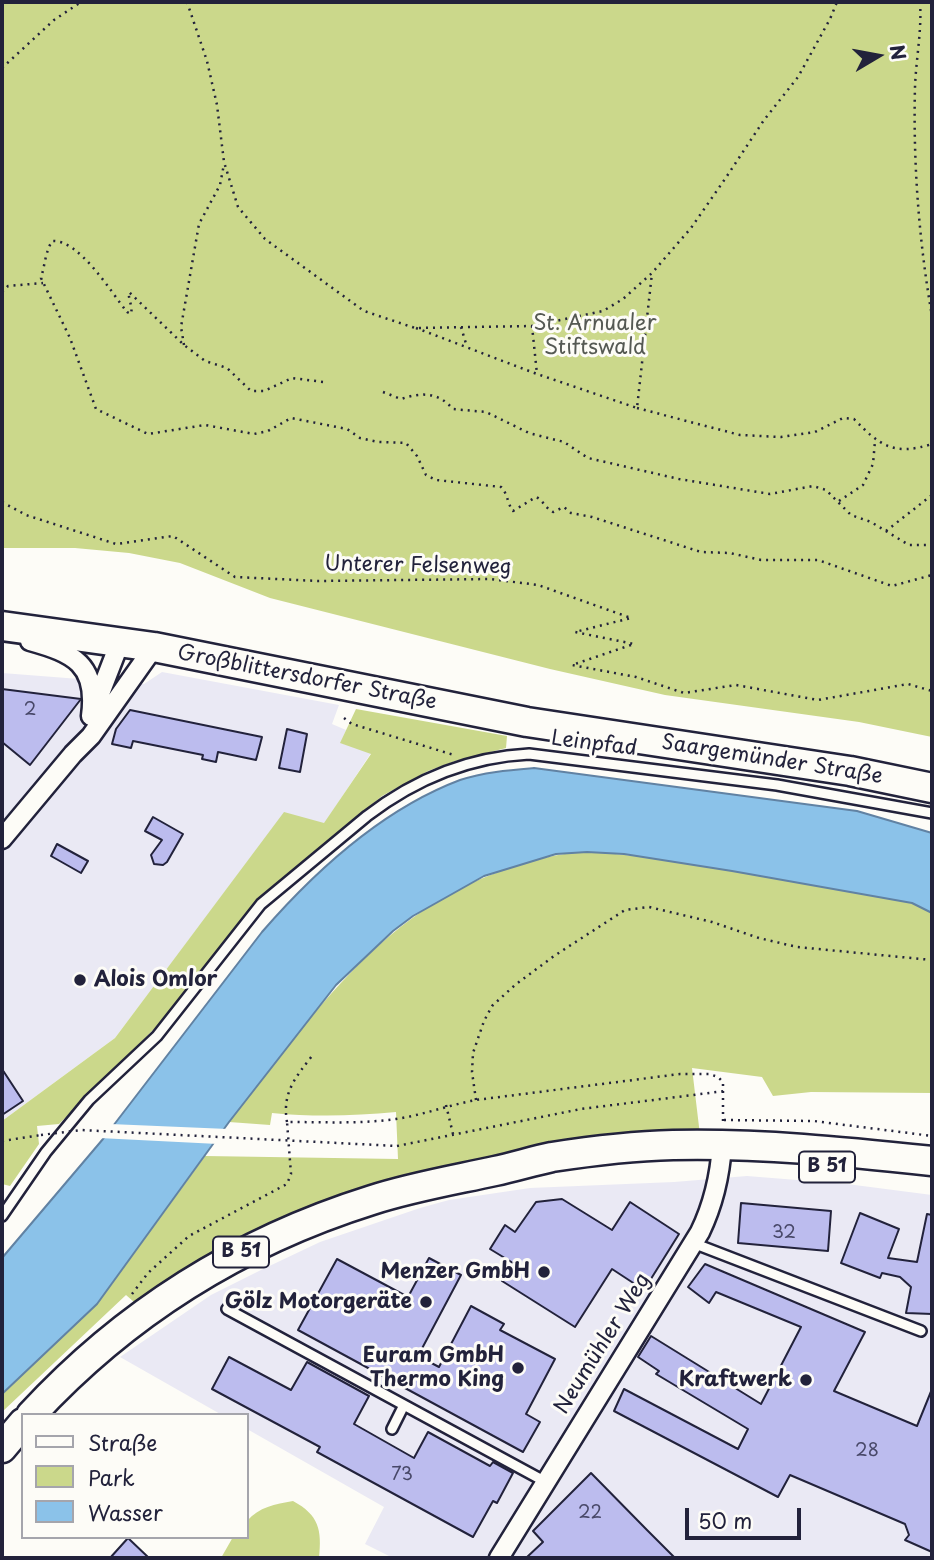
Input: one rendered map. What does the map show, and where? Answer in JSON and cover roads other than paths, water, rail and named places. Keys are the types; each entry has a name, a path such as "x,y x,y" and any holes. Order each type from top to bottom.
{"main road":[{"name":"Großblittersdorfer Straße","path":"2,627 154,647 527,722 611,735"},
{"name":"Saargemünder Straße","path":"611,735 850,771 932,788"},
{"name":"B 51","path":"33,1413 82,1362 117,1332 187,1283 258,1243 373,1199 495,1171 666,1161 722,1142 932,1161"},
{"name":"B 51","path":"722,1142 814,1166 932,1179"},
{"path":"2,1447 21,1425"}],"street":[{"path":"2,627 18,637 68,653 79,662 87,674 92,695 91,716"},
{"path":"74,754 120,642"},
{"path":"2,839 99,726 154,647"},
{"name":"Neumühler Weg","path":"499,1558 544,1480 710,1212 722,1142"}],"lane":[{"name":"Leinpfad","path":"2,1216 89,1100 164,1028 261,904 384,803 412,786 444,772 498,757 528,754 777,785 932,813"},
{"path":"693,1243 921,1331"},
{"path":"227,1309 544,1480"},
{"path":"392,1429 404,1405"}],"water":[{"path":"534,768 857,811 932,833 932,913 912,903 624,854 556,854 484,876 413,916 393,931 336,985 229,1122 97,1304 2,1394 2,1258 103,1139 262,932 328,865 352,844 404,807 460,780 488,773"}],"place":[{"name":"Alois Omlor","path":"80,980"},
{"name":"Menzer GmbH","path":"544,1272"},
{"name":"Gölz Motorgeräte","path":"426,1302"},
{"name":"Euram GmbH Thermo King","path":"518,1368"},
{"name":"Kraftwerk","path":"806,1380"}],"park label":[{"name":"St. Arnualer Stiftswald","path":"595,336"}]}
